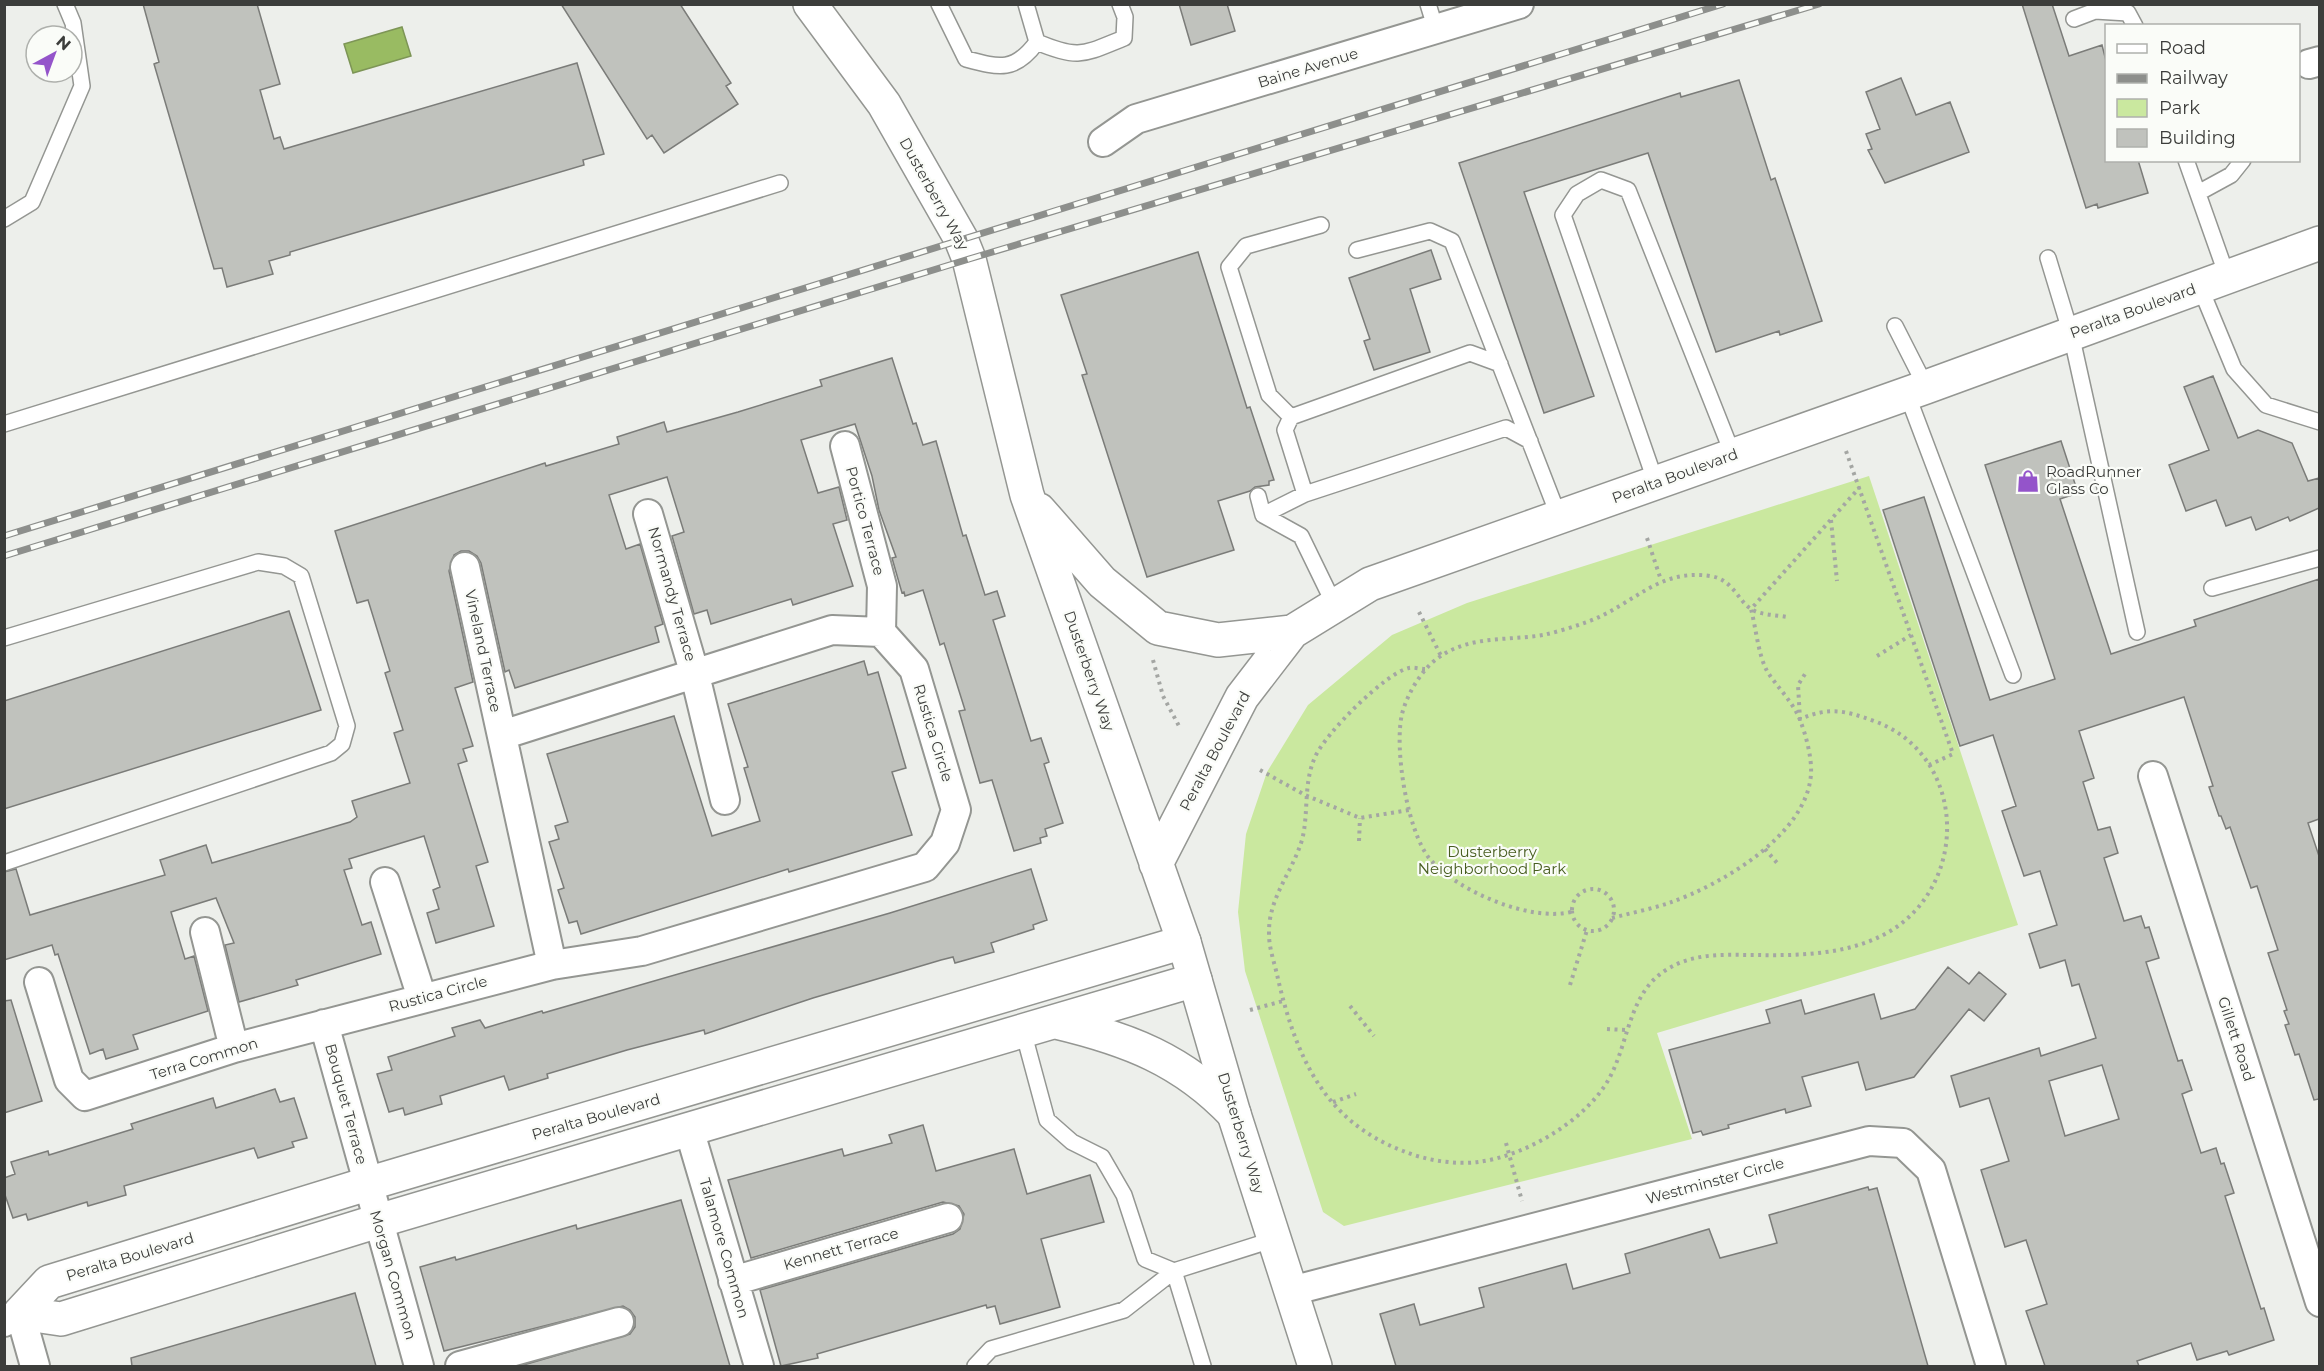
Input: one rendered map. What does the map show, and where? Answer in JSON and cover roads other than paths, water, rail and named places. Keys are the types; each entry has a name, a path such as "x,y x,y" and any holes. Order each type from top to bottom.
{"main road":[{"name":"Dusterberry Way","path":"810,4 884,104 961,239 969,259 1027,495 1184,942 1234,1114 1315,1366"},
{"name":"Peralta Boulevard","path":"1156,864 1242,697 1292,632 1370,584 1834,420 2319,243"},
{"path":"1027,495 1102,582 1158,628 1218,640 1292,632"},
{"name":"Peralta Boulevard","path":"9,1320 48,1282 368,1184 1184,942"},
{"path":"9,1320 61,1319 378,1221 1195,980"},
{"path":"1055,1021 1109,1035 1150,1050 1198,1080 1234,1114"}],"street":[{"name":"Baine Avenue","path":"1103,142 1136,119 1432,17 1519,4"},
{"name":"Portico Terrace","path":"845,446 882,586 881,632"},
{"name":"Normandy Terrace","path":"648,514 695,675 725,800"},
{"name":"Vineland Terrace","path":"465,567 502,735"},
{"path":"552,965 502,735 832,630 881,632"},
{"name":"Rustica Circle","path":"324,1024 552,965 642,951 925,867 945,843 956,810 914,669 881,632"},
{"name":"Gillett Road","path":"2153,776 2319,1302"},
{"path":"385,882 422,998"},
{"path":"205,932 234,1048"},
{"name":"Terra Common","path":"39,982 69,1080 85,1096 234,1048 324,1024"},
{"name":"Bouquet Terrace","path":"324,1024 368,1184"},
{"name":"Talamore Common","path":"689,1130 759,1366"},
{"name":"Westminster Circle","path":"1292,1291 1869,1141 1903,1143 1931,1170 1991,1366"},
{"name":"Morgan Common","path":"368,1184 419,1366"},
{"name":"Kennett Terrace","path":"733,1281 948,1218"},
{"path":"9,1320 34,1366"},
{"path":"460,1366 619,1322"}],"lane":[{"path":"4,219 32,202 82,86 73,23 65,4"},
{"path":"939,4 966,59 999,68 1024,59 1037,42"},
{"path":"1026,4 1037,42"},
{"path":"1037,42 1058,51 1084,54 1124,38 1125,17 1120,4"},
{"path":"2074,19 2095,11 2128,13 2134,24"},
{"path":"2187,162 2198,193 2214,281 2234,369 2266,405 2319,422"},
{"path":"2198,193 2232,175 2242,162"},
{"path":"1656,483 1563,215 1577,194 1601,180 1628,190 1733,456"},
{"path":"4,424 780,183"},
{"path":"1291,417 1269,395 1229,267 1246,246 1321,225"},
{"path":"1357,250 1430,231 1452,241 1560,517"},
{"path":"2048,258 2071,334 2137,632"},
{"path":"1895,326 2013,675"},
{"path":"1305,494 1285,430 1291,417 1470,353 1500,364"},
{"path":"1263,515 1305,494 1506,428 1530,441"},
{"path":"1258,496 1263,515 1301,536 1335,606"},
{"path":"2212,588 2319,558"},
{"path":"4,638 258,562 284,566 301,576 347,726 342,744 331,753 4,863"},
{"path":"1023,1031 1047,1120 1072,1142 1102,1157 1124,1195 1145,1259 1174,1271"},
{"path":"975,1366 991,1349 1124,1310 1174,1271 1275,1239"},
{"path":"1174,1271 1203,1366"}],"railway":[{"path":"4,536 1723,4"},
{"path":"4,556 969,259 1819,4"}],"place":[{"name":"RoadRunner Glass Co","path":"2028,481"}],"park label":[{"name":"Dusterberry Neighborhood Park","path":"1492,860"}]}
